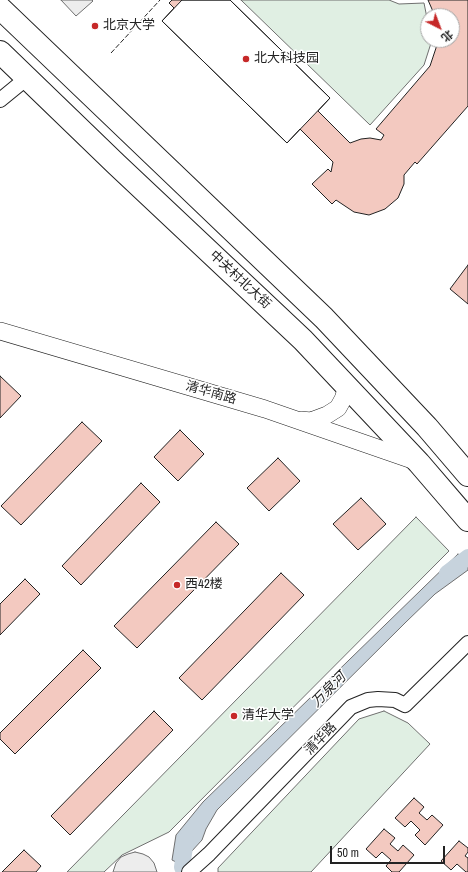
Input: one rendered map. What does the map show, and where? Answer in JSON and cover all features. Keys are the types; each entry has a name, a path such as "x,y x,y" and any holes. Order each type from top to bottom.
{"main road":[{"path":"0,8 324,318 427,427 468,475"},
{"name":"中关村北大街","path":"0,52 116,164 303,340 419,462 468,520"}],"street":[{"path":"0,100 27,78"},
{"name":"清华南路","path":"0,331 265,409 419,462"},
{"path":"296,419 311,421 327,415 338,408 346,390 345,384"},
{"name":"清华路","path":"193,868 209,854 351,707 368,700 378,698 395,700 405,705 468,643"}],"green space":[{"path":"241,0 389,0 399,4 424,3 425,8 420,8 420,48 429,48 424,65 370,125"},
{"path":"416,517 449,551 169,832 122,855 104,872 67,872"},
{"path":"384,711 408,723 430,744 311,872 218,872 218,868 359,719"}],"shaded area":[{"path":"61,0 92,0 93,1 76,16"},
{"path":"135,852 149,857 154,863 157,872 113,872 116,863 121,857"}],"water":[{"path":"458,554 468,565 468,570 435,594 217,810 206,829 202,840 180,864 172,860 176,835 203,802"}],"building":[{"path":"172,0 230,0 330,98 318,111 350,143 361,139 370,138 381,140 384,135 376,129 430,66 436,48 460,48 460,8 432,8 428,0 468,0 468,106 417,164 415,162 404,175 404,184 398,198 385,209 369,215 354,212 336,200 332,204 312,184 328,169 331,172 333,162 300,129 287,143 162,21 174,8 169,3"},
{"name":"北大科技园","path":"182,0 230,0 330,98 287,143 162,21"},
{"path":"468,265 468,304 450,289"},
{"path":"0,376 21,396 0,418"},
{"path":"82,422 102,441 21,525 1,506"},
{"path":"180,430 204,454 178,481 154,457"},
{"path":"278,458 300,481 269,511 247,488"},
{"path":"141,483 160,502 81,585 62,566"},
{"path":"361,498 386,524 358,550 333,524"},
{"name":"西42楼","path":"216,522 239,544 137,648 114,626"},
{"path":"281,573 304,595 202,700 179,678"},
{"path":"25,579 40,594 0,635 0,604"},
{"path":"83,650 101,668 15,754 0,739 0,733"},
{"path":"154,711 173,730 70,835 51,816"},
{"path":"414,798 424,807 419,813 427,820 432,815 443,825 425,845 415,835 420,830 411,821 405,827 395,818"},
{"path":"384,829 395,838 390,844 398,851 403,845 414,855 399,872 392,872 386,866 391,860 382,852 376,858 366,849"},
{"path":"459,841 468,848 468,852 465,856 468,858 468,872 457,864 451,870 441,861"},
{"path":"24,850 41,866 36,872 2,872"}],"waterway":[{"name":"万泉河","path":"447,573 468,557"},
{"name":"万泉河","path":"184,872 182,867 186,840"}],"fence":[{"path":"111,53 160,0"}],"place":[{"name":"北京大学","path":"95,26"},
{"name":"北大科技园","path":"246,59"},
{"name":"西42楼","path":"177,585"},
{"name":"清华大学","path":"234,716"}]}
